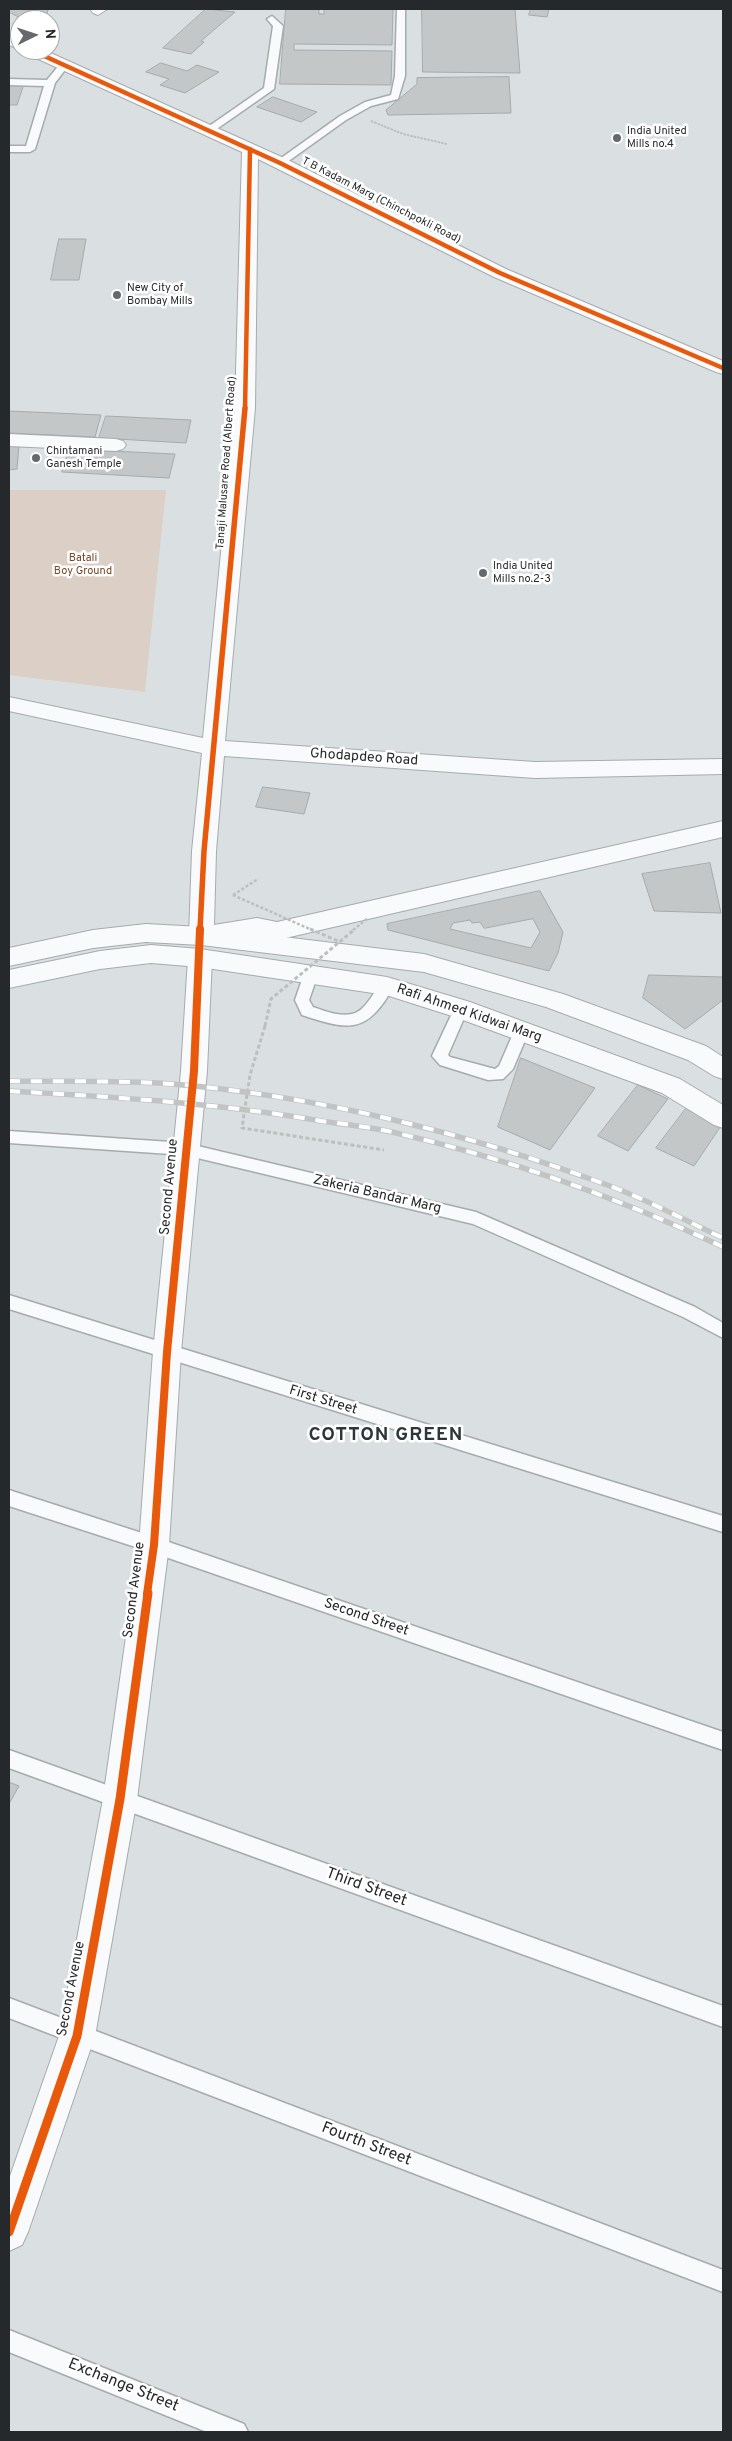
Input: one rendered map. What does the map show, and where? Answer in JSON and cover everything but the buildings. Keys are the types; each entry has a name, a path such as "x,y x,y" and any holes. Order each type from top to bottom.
{"street":[{"name":"T B Kadam Marg (Chinchpokli Road)","path":"52,60 250,149 500,273 723,368"},
{"name":"Tanaji Malusare Road (Albert Road)","path":"201,947 204,850 245,408 250,149"},
{"path":"9,440 116,445"},
{"name":"Ghodapdeo Road","path":"9,704 214,748 535,770 723,767"},
{"path":"9,979 125,956 201,947 257,926 267,915 723,816"},
{"path":"257,926 277,931 723,829"},
{"path":"9,957 118,936 146,933 201,947 424,963 554,1000 698,1053 723,1069"},
{"name":"Rafi Ahmed Kidwai Marg","path":"201,947 310,974 387,986 461,1009 671,1086 723,1118"},
{"name":"Second Avenue","path":"9,2232 77,2036 120,1799 154,1545 167,1352 194,1071 201,947"}],"lane":[{"path":"280,164 343,118 368,104 395,96 400,76 401,9"},
{"path":"208,131 269,89 278,26 272,19"},
{"path":"9,149 30,149 50,83 64,66"},
{"path":"9,82 50,83"},
{"path":"310,974 302,1000 307,1011 332,1019 354,1020 370,1014 387,986"},
{"path":"461,1009 441,1053 440,1058 445,1061 488,1074 498,1075 505,1069 521,1031"},
{"name":"Zakeria Bandar Marg","path":"9,1137 185,1149 476,1218 689,1312 723,1331"},
{"name":"First Street","path":"9,1302 723,1524"},
{"name":"Second Street","path":"9,1498 154,1545 723,1741"},
{"name":"Third Street","path":"9,1759 723,2018"},
{"name":"Fourth Street","path":"9,2008 77,2036 723,2281"},
{"name":"Exchange Street","path":"9,2341 236,2432"}],"path":[{"path":"343,118 372,121 403,134 447,144"},
{"path":"258,879 233,895 338,941"},
{"path":"368,918 271,998 265,1026 250,1075 242,1128 384,1150"}],"green space":[{"name":"Batali Boy Ground","path":"9,490 166,490 145,692 9,675"}],"railway":[{"path":"9,1081 172,1084 283,1098 394,1120 504,1150 610,1186 653,1204 723,1238"},
{"path":"9,1091 204,1105 392,1132 435,1142 560,1180 602,1195 723,1247"}],"cycle path":[{"path":"53,60 280,163 500,273 723,368"},
{"path":"9,2232 77,2036 120,1799 154,1545 167,1352 194,1071 204,851 245,408 250,149"}],"place":[{"name":"India United Mills no.4","path":"617,138"},
{"name":"New City of Bombay Mills","path":"117,295"},
{"name":"Chintamani Ganesh Temple","path":"36,458"},
{"name":"India United Mills no.2-3","path":"483,573"}],"district":[{"name":"COTTON GREEN","path":"386,1436"}]}
